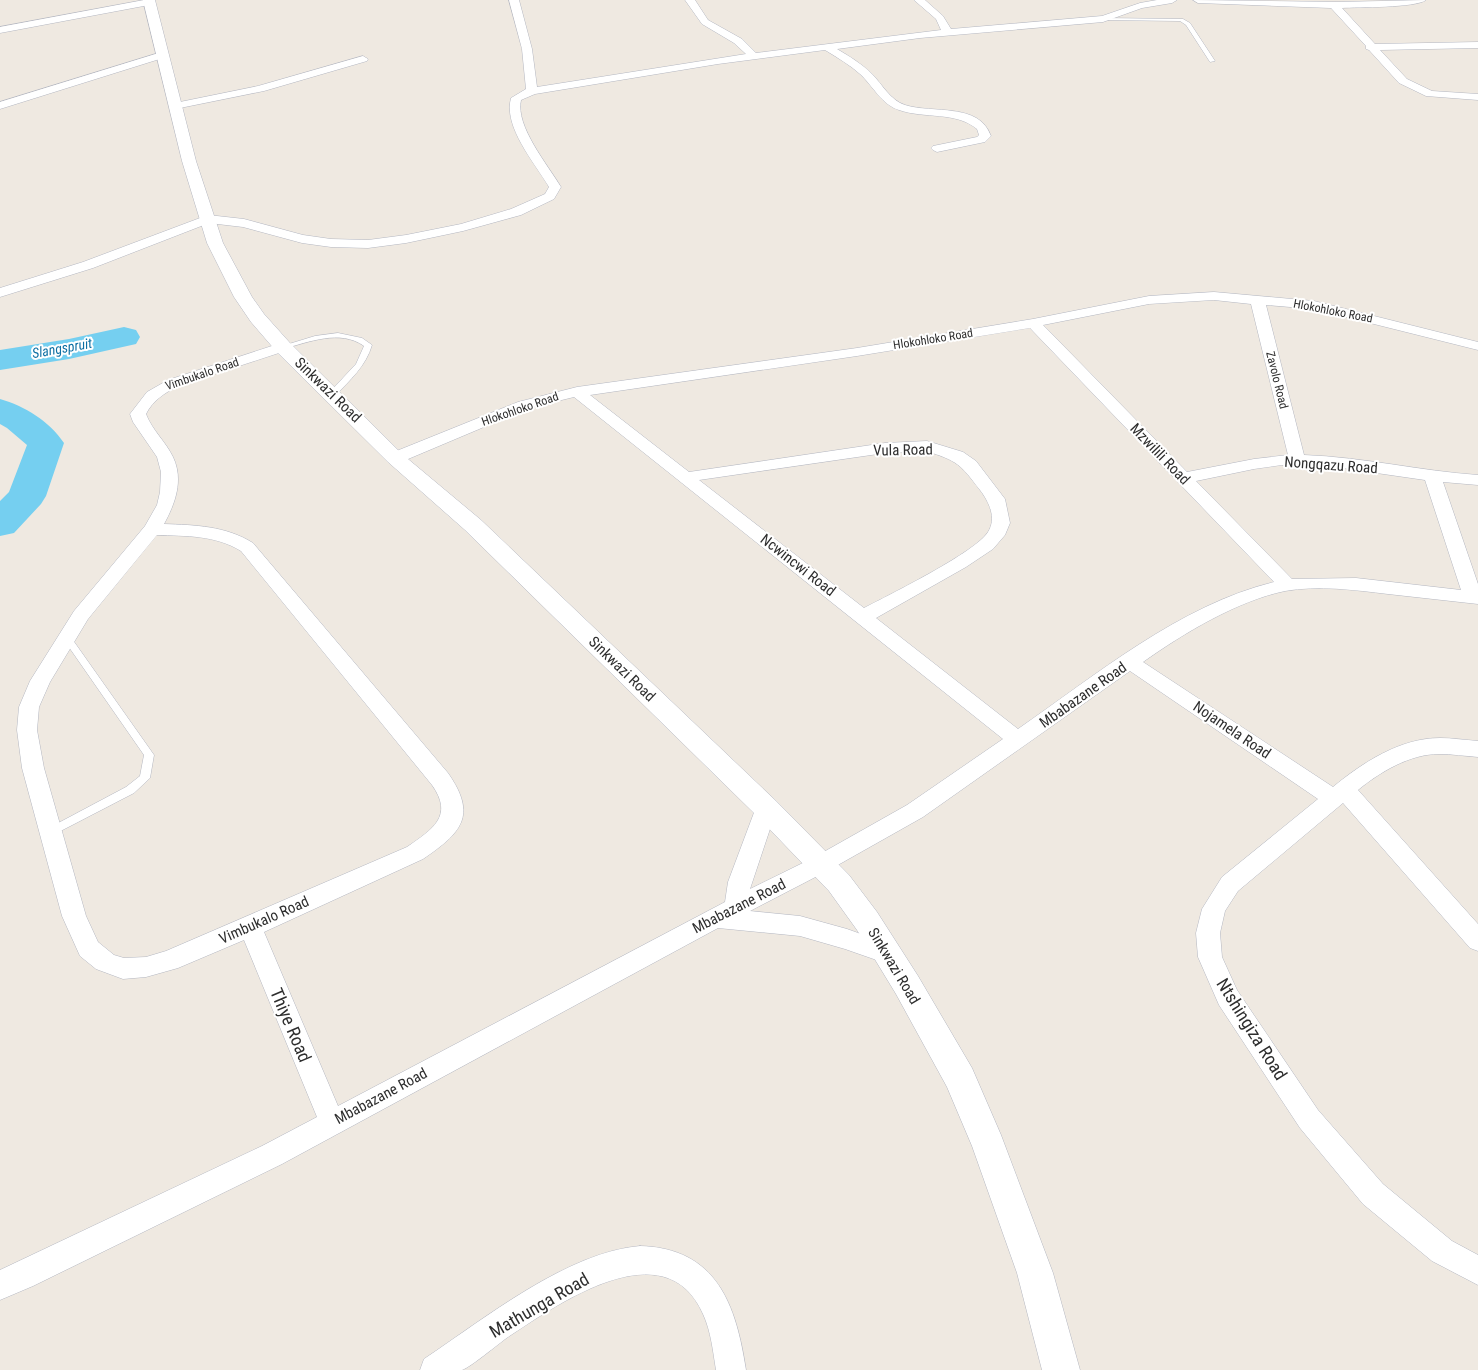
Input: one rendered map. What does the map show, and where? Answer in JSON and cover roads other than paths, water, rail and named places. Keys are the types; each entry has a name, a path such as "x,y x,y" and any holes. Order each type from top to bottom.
{"street":[{"path":"514,0 526,49 532,91"},
{"path":"690,0 706,22 738,41 754,57"},
{"path":"919,0 940,18 947,32"},
{"path":"0,293 88,266 208,219 244,223 302,239 330,243 368,244 406,239 463,227 516,212 550,196 556,187 523,133 514,114 513,106 516,98 532,91 754,57 947,32 1104,19 1140,6 1172,0"},
{"path":"1198,0 1253,4 1335,6 1381,5 1421,0"},
{"path":"0,30 149,1"},
{"name":"Sinkwazi Road","path":"149,1 189,161 215,243 250,308 283,347 395,458 473,525 766,808 839,883 867,921 960,1079 989,1146 1035,1273 1061,1370"},
{"path":"1335,6 1402,81 1422,92 1443,96 1478,97"},
{"path":"1370,46 1478,45"},
{"path":"829,48 855,64 895,105 916,111 963,116 980,125 985,132 985,136 981,140 937,148"},
{"path":"0,106 162,56"},
{"path":"175,106 243,93 363,60"},
{"name":"Hlokohloko Road","path":"395,458 524,405 577,392 857,352 1033,323 1140,302 1179,297 1214,296 1330,308 1478,346"},
{"name":"Zavolo Road","path":"1257,300 1297,460"},
{"name":"Mzwilili Road","path":"1033,323 1287,585"},
{"name":"Vimbukalo Road","path":"152,529 202,532 226,536 239,540 247,547 440,779 452,800 453,812 448,824 437,838 415,853 169,961 146,967 123,969 105,962 89,949 74,916 33,768 27,730 29,707 40,682 81,615 152,529 166,504 169,492 169,472 165,456 141,422 138,414 142,406 157,391 172,383 283,347"},
{"name":"Ncwincwi Road","path":"577,392 1018,740"},
{"name":"Vula Road","path":"686,477 885,448 927,446 957,455 970,465 996,499 1001,523 996,536 987,545 960,563 863,617"},
{"name":"Nongqazu Road","path":"1184,478 1263,462 1297,460 1360,465 1478,480"},
{"path":"1432,474 1476,597"},
{"name":"Mbabazane Road","path":"0,1285 32,1272 263,1160 715,918 821,864 916,811 1162,639 1226,605 1258,592 1287,585 1318,583 1356,584 1476,597"},
{"name":"Nojamela Road","path":"1130,662 1339,794 1478,941"},
{"name":"Ntshingiza Road","path":"1478,749 1438,746 1415,750 1395,757 1362,775 1230,884 1214,909 1208,933 1210,957 1228,997 1309,1120 1373,1194 1442,1251 1478,1271"},
{"path":"736,907 740,882 766,808"},
{"path":"715,918 800,926 847,939 888,954"},
{"name":"Thiye Road","path":"250,927 332,1122"},
{"name":"Mathunga Road","path":"435,1370 562,1287 609,1266 636,1261 672,1264 693,1275 706,1291 720,1317 727,1343 731,1370"}],"lane":[{"path":"1104,19 1181,20 1188,24 1212,61"},
{"path":"283,347 316,337 326,336 351,337 368,345 366,354 357,367 332,394"},
{"path":"51,832 130,790 144,778 149,755 67,638"}],"waterway":[{"name":"Slangspruit","path":"0,360 69,349 124,337"},
{"path":"0,410 20,420 46,443 27,496 0,524"}]}
